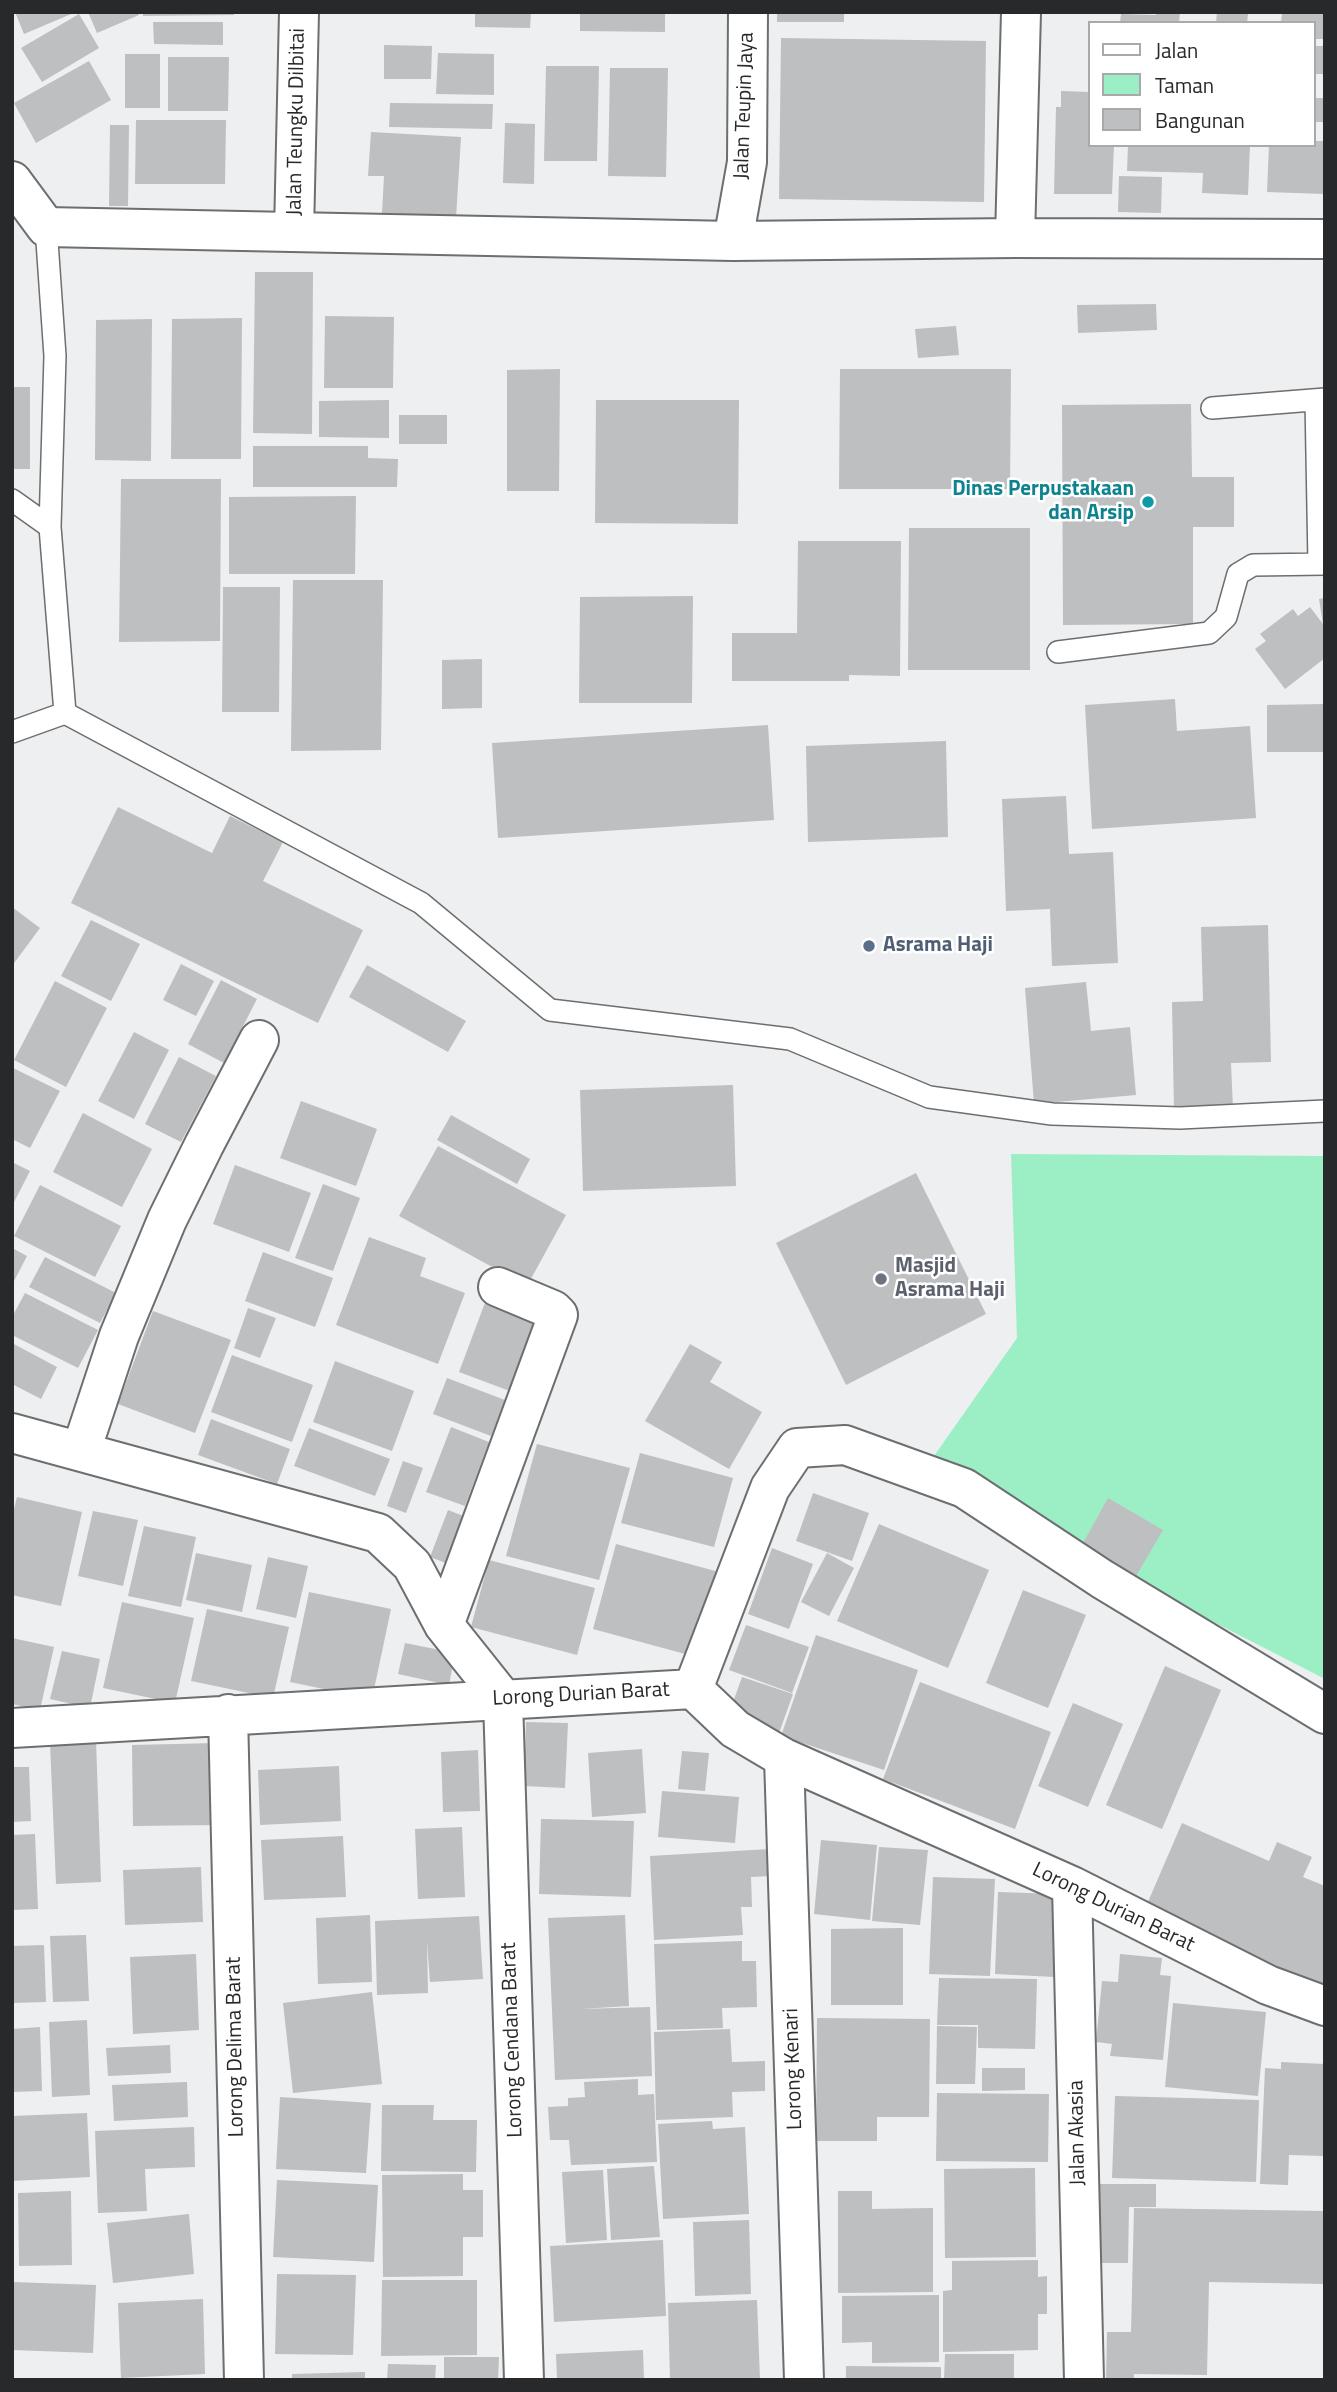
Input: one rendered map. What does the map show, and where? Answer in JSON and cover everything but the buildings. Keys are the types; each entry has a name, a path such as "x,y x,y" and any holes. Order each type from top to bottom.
{"street":[{"name":"Jalan Teungku Dilbitai","path":"294,232 299,12"},
{"name":"Jalan Teupin Jaya","path":"733,241 747,162 748,12"},
{"path":"1015,237 1021,12"},
{"path":"12,181 46,228 733,241 1015,237 1325,239"},
{"path":"81,1451 119,1336 167,1220 259,1040"},
{"path":"444,1625 558,1315 553,1310 498,1287"},
{"path":"12,1433 377,1533 412,1565 444,1625 503,1699"},
{"path":"693,1689 770,1488 797,1448 845,1445 964,1488 1102,1579 1325,1714"},
{"name":"Lorong Durian Barat","path":"12,1728 693,1689 735,1729 784,1758 1072,1886 1268,1985 1325,2006"},
{"name":"Lorong Cendana Barat","path":"503,1699 524,2380"},
{"name":"Lorong Delima Barat","path":"228,1714 244,2380"},
{"name":"Lorong Kenari","path":"784,1758 804,2380"},
{"name":"Jalan Akasia","path":"1072,1886 1084,2380"}],"lane":[{"path":"46,228 55,356 50,527 65,713"},
{"path":"1058,652 1209,633 1226,617 1238,573 1253,565 1322,564 1320,400 1212,408"},
{"path":"12,499 50,527"},
{"path":"12,732 65,713 421,904 550,1010 790,1039 929,1097 1052,1114 1180,1118 1325,1111"}],"green space":[{"path":"1011,1154 1325,1156 1325,1679 922,1473 1017,1338"}],"place":[{"name":"Dinas Perpustakaan dan Arsip","path":"1148,502"},
{"name":"Asrama Haji","path":"869,946"},
{"name":"Masjid Asrama Haji","path":"881,1279"}]}
